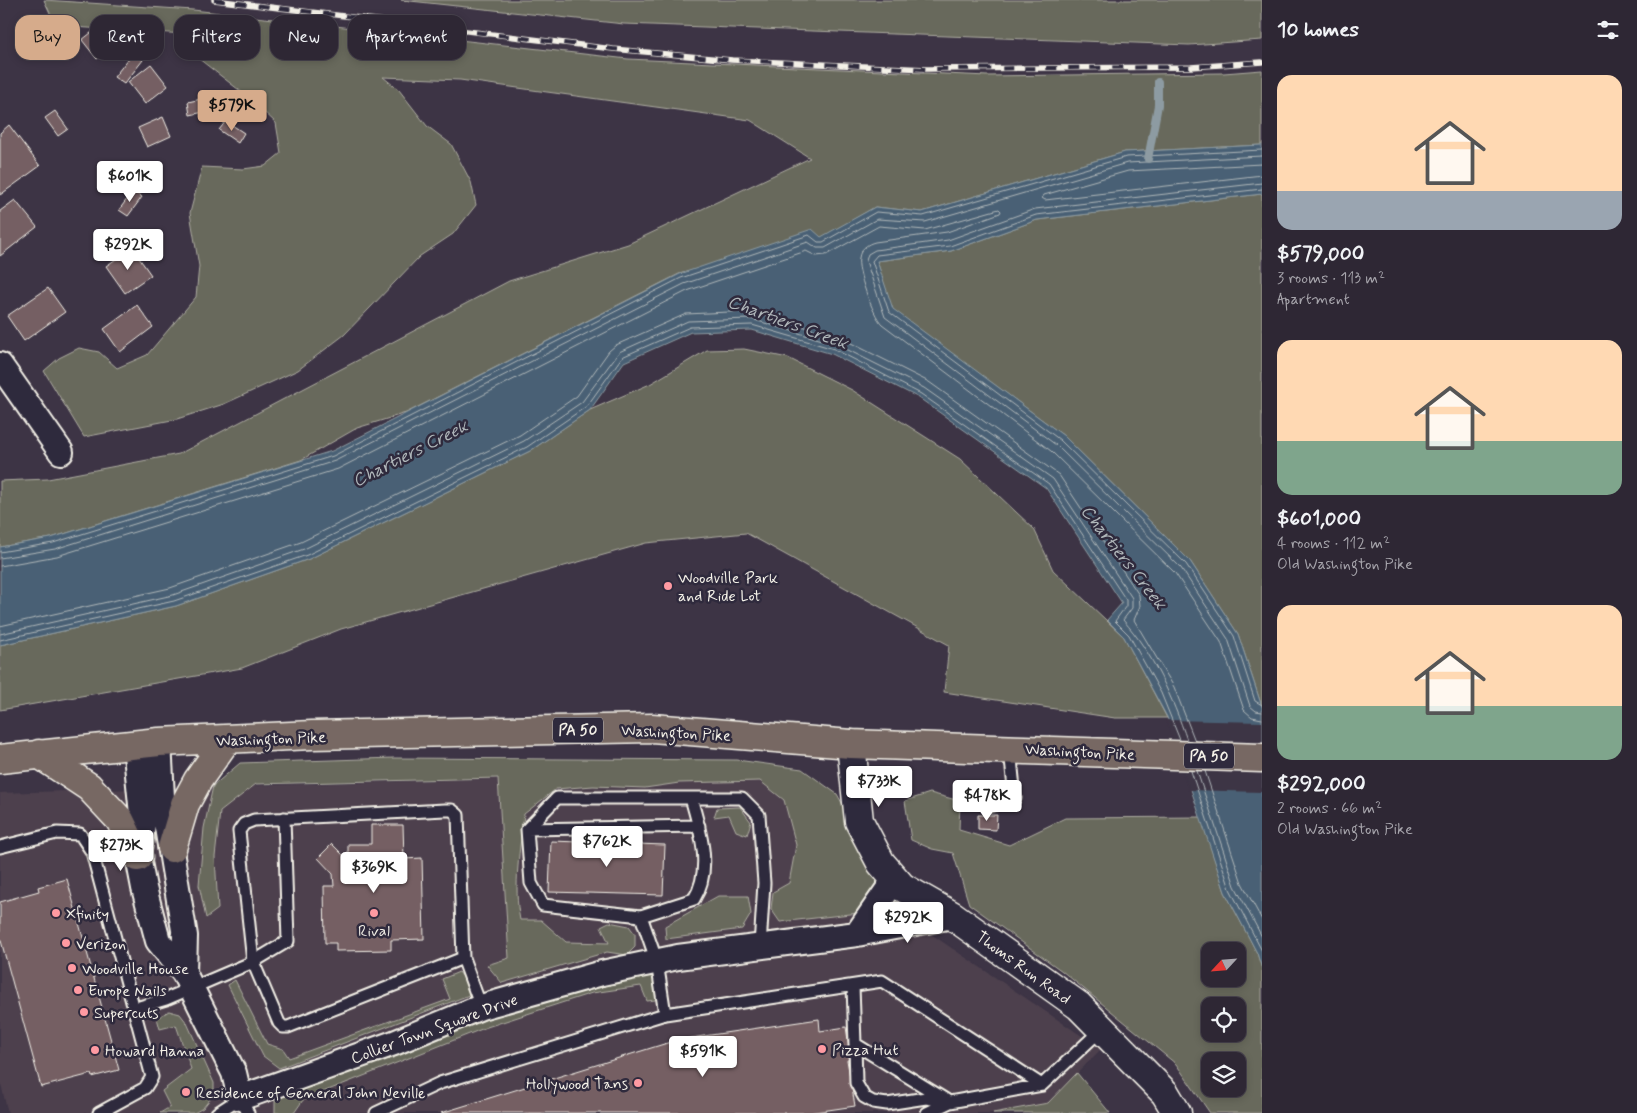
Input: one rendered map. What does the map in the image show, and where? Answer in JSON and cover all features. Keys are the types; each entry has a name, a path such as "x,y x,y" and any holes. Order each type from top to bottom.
{"main road":[{"name":"Washington Pike","path":"0,759 147,744 227,739 652,728 851,744 1010,747 1262,758"},
{"path":"172,848 185,804 198,780 227,739"},
{"path":"39,754 89,786 120,820 138,857"}],"street":[{"path":"0,365 61,452"},
{"path":"147,744 162,797 172,848 185,936 188,981"},
{"path":"147,744 143,824 138,857 158,941 188,981 234,1072 244,1106"},
{"name":"Thoms Run Road","path":"851,744 859,821 881,863 902,887 953,916 1079,1006 1165,1094 1177,1113"},
{"path":"857,934 895,879"},
{"name":"Collier Town Square Drive","path":"244,1106 481,1007 602,973 657,962 760,946 857,934 953,916"}],"lane":[{"path":"989,806 1015,798 1010,747"},
{"path":"691,798 703,839 701,888 694,900 642,916 543,905 531,883 528,830 557,798 691,798 742,798 759,815 764,883 760,946"},
{"path":"463,958 288,1027 282,1027 253,962 239,831 244,824 254,820 452,810 458,816 463,958 481,1007"},
{"path":"133,1009 188,981 253,962 288,941 284,818"},
{"path":"528,830 699,826"},
{"path":"0,847 57,833 80,834 92,852 152,1077 145,1088 99,1113"},
{"path":"642,916 657,962 665,1014"},
{"path":"376,1113 440,1083 665,1014 882,981 1042,1085"},
{"path":"853,986 856,1083 864,1097 873,1102 887,1104 926,1098 950,1102"},
{"path":"927,1113 950,1102 1042,1085 1102,1029"},
{"path":"855,1044 950,1102"},
{"path":"217,1113 244,1106"}],"shaded area":[{"path":"796,770 870,893 1101,1049 1048,1103 993,1113 8,1113 0,1080 0,793"}],"green space":[{"path":"44,0 193,10 237,15 174,15 174,33 164,33 164,15 90,15 90,28 80,27 80,15 51,15"},
{"path":"401,0 1262,0 1262,40 1189,45 624,24"},
{"path":"260,18 270,19 270,60 338,60 338,26 348,27 348,60 466,60 466,41 628,59 987,76 1224,73 1262,70 1262,145 1125,152 922,212 875,207 821,238 679,274 406,413 357,428 301,460 51,538 0,547 0,481 48,479 179,454 509,281 628,244 810,158 750,120 460,80 383,77 399,90 427,126 451,144 471,182 476,205 453,234 420,256 344,335 298,370 224,404 177,419 84,437 44,371 59,358 79,348 99,352 117,368 147,355 196,297 199,266 190,213 202,167 243,169 265,166 281,153 276,123 248,97 200,60 260,60"},
{"path":"1262,194 1262,707 1238,634 1190,561 1064,436 892,309 877,261 951,251 1037,220"},
{"path":"744,349 788,358 852,390 960,459 1034,529 1053,570 1124,637 1167,718 1115,718 944,692 949,645 746,533 646,543 341,629 242,668 0,710 0,645 176,606 309,559 530,451 590,410 650,384 707,350"},
{"path":"394,758 737,760 802,769 837,794 857,830 879,883 859,913 780,922 771,909 773,892 789,883 796,845 784,800 760,781 679,783 645,788 593,786 556,789 524,814 517,880 520,920 541,920 566,942 609,943 601,926 609,922 629,926 635,934 635,947 627,955 607,952 502,983 487,965 509,958 498,778 256,784 220,812 215,857 218,909 206,918 199,885 204,828 213,786 240,763"},
{"path":"930,793 960,801 959,830 1009,845 1065,818 1201,817 1225,892 1257,953 1262,969 1262,1113 1210,1113 1176,1064 1062,971 969,904 953,853 932,849 911,840 905,801"},
{"path":"740,807 751,822 747,835 736,831 729,815 714,817 717,808"},
{"path":"718,896 748,896 751,914 742,929 666,939 665,926"},
{"path":"459,972 467,982 469,995 279,1068 263,1056 228,985 235,980 267,1044 283,1049 289,1058 450,999 442,979"},
{"path":"643,973 653,978 657,997 655,1000 647,1001 641,986 592,993 487,1027 303,1100 294,1113 275,1113 275,1101 290,1091 542,997"},
{"path":"169,1011 180,1014 187,1023 214,1083 214,1094 203,1108 194,1113 160,1113 170,1107 162,1091 191,1069 176,1025 160,1029 157,1018"},
{"path":"1077,1073 1110,1113 993,1113 1048,1103"}],"water":[{"name":"Chartiers Creek","path":"1262,145 1262,194 1037,220 951,251 877,261 893,309 1064,436 1190,561 1238,634 1262,707 1262,969 1257,953 1225,892 1167,717 1124,637 1107,620 1122,603 1046,488 919,398 832,354 752,330 691,332 624,362 590,410 530,451 309,559 176,606 0,645 0,547 51,538 332,451 680,274 812,229 821,237 875,207 922,212 1125,152"}],"pier":[{"path":"1166,720 1262,722 1262,792 1189,790"}],"building":[{"path":"90,34 90,50 82,40"},
{"path":"127,60 143,60 124,84 114,77"},
{"path":"151,64 168,86 145,104 128,82"},
{"path":"210,97 213,110 190,115 188,102"},
{"path":"55,111 68,129 58,136 45,118"},
{"path":"163,117 171,136 147,147 138,128"},
{"path":"226,121 244,133 238,143 219,130"},
{"path":"9,125 40,166 0,195 0,133"},
{"path":"133,191 142,197 128,216 119,210"},
{"path":"15,200 37,227 0,256 0,211"},
{"path":"132,248 151,275 125,293 106,266"},
{"path":"48,288 65,312 24,341 7,316"},
{"path":"137,305 153,327 120,352 104,329"},
{"path":"978,815 997,815 996,830 978,829"},
{"name":"Rival","path":"371,825 403,825 404,859 422,858 424,939 391,940 391,950 336,951 336,943 325,943 324,886 334,886 333,874 318,858 332,844 348,860 348,844 371,844"},
{"path":"551,841 665,845 663,895 549,892"},
{"path":"67,879 119,1070 92,1077 91,1074 41,1087 0,937 0,902 39,891 38,887"},
{"path":"819,1019 820,1031 846,1027 851,1060 847,1060 855,1106 808,1113 441,1113 677,1040"}],"waterway":[{"path":"1148,159 1158,105 1158,82"}],"railway":[{"path":"214,0 613,49 732,60 927,69 1191,67 1262,62"}],"place":[{"name":"Woodville Park and Ride Lot","path":"668,586"},
{"name":"Xfinity","path":"56,913"},
{"name":"Rival","path":"374,913"},
{"name":"Verizon","path":"66,943"},
{"name":"Woodville House","path":"72,968"},
{"name":"Europe Nails","path":"78,990"},
{"name":"Supercuts","path":"84,1012"},
{"name":"Pizza Hut","path":"822,1049"},
{"name":"Howard Hanna","path":"95,1050"},
{"name":"Hollywood Tans","path":"638,1083"},
{"name":"Residence of General John Neville","path":"186,1092"}]}
